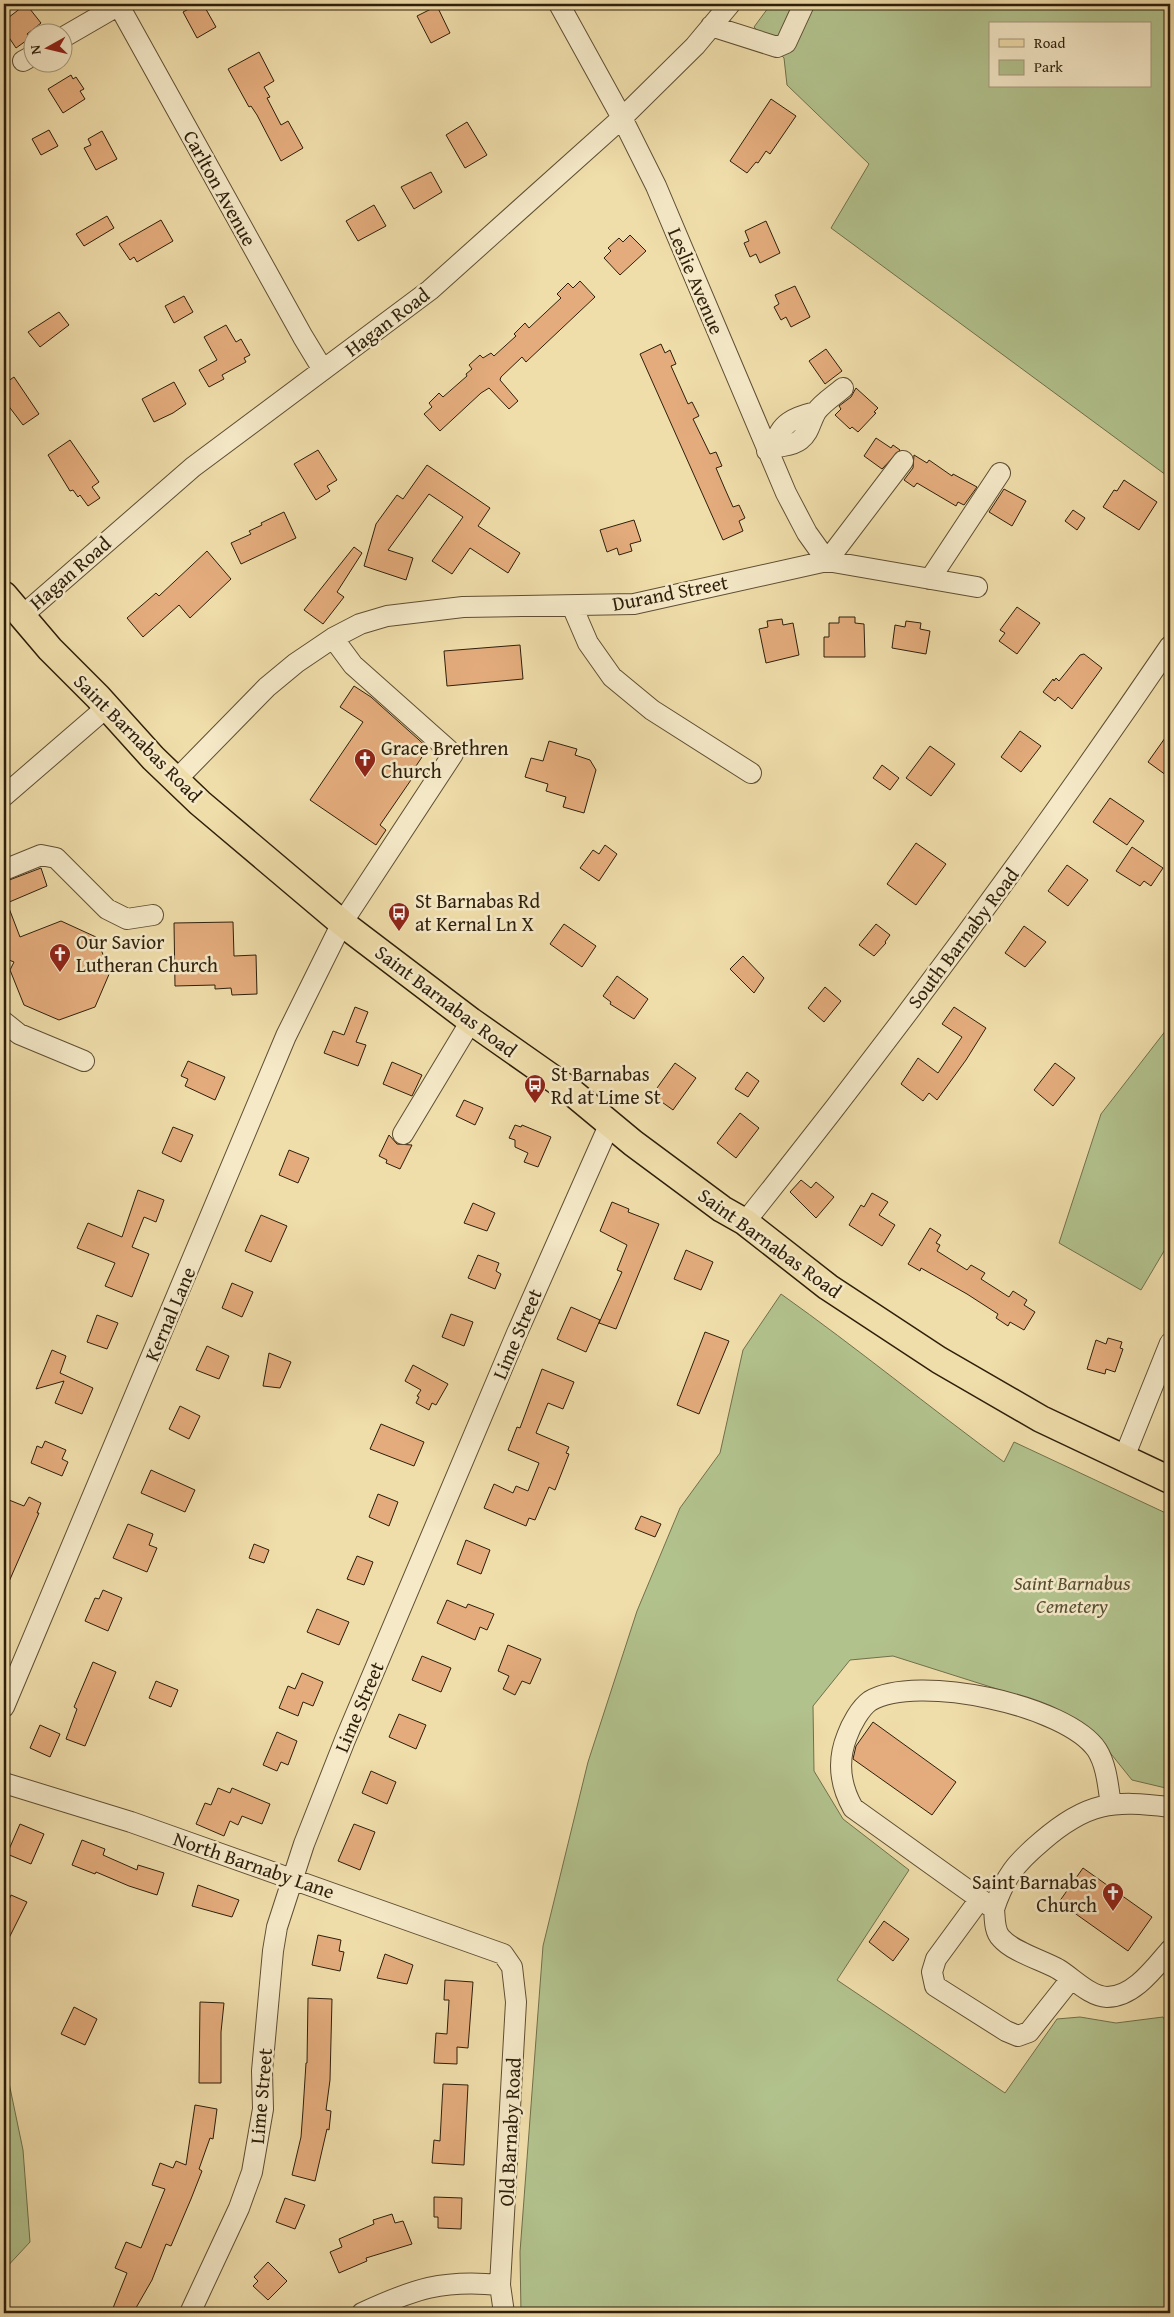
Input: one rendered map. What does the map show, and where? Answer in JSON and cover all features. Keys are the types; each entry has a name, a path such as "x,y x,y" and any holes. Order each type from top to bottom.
{"main road":[{"name":"Saint Barnabas Road","path":"4,595 50,649 107,707 152,758 177,779 200,803 342,923 471,1021 568,1089 722,1209 745,1222 828,1287 940,1360 1041,1419 1123,1460 1170,1480"}],"street":[{"path":"72,32 118,4"},
{"name":"Carlton Avenue","path":"118,4 298,329 323,370"},
{"name":"Leslie Avenue","path":"559,4 622,118 656,186 771,449 786,493 807,534 827,561"},
{"name":"Hagan Road","path":"23,615 194,467 430,290 622,118 695,46 730,4"},
{"path":"711,26 776,46 786,43 804,4"},
{"path":"771,449 788,447 801,440 810,428 816,412 843,388"},
{"path":"827,561 903,461"},
{"path":"930,578 1000,473"},
{"name":"Durand Street","path":"177,779 267,687 296,663 334,638 360,624 387,616 463,607 634,604 827,561 978,587"},
{"path":"572,606 588,643 612,677 652,710 750,773"},
{"name":"Kernal Lane","path":"4,1707 286,1036 342,923 453,754 353,665 334,638"},
{"name":"South Barnaby Road","path":"745,1222 804,1148 1012,873 1170,646"},
{"path":"4,796 107,707"},
{"path":"4,870 41,855 56,858 107,909 127,919 153,915"},
{"path":"403,1134 471,1021"},
{"path":"4,1022 19,1034 84,1061"},
{"name":"Lime Street","path":"190,2313 239,2208 252,2172 263,2109 262,2071 273,1951 277,1927 304,1844 345,1740 513,1342 610,1123"},
{"path":"1123,1460 1170,1344"},
{"path":"1111,1805 1104,1768 1097,1750 1087,1740 1051,1718 1001,1701 969,1694 938,1690 905,1691 869,1702 857,1716 841,1749 844,1791 853,1808 987,1904 1001,1938 1059,1970 1092,1992 1107,1997 1129,1990 1144,1978 1170,1950"},
{"name":"North Barnaby Lane","path":"4,1783 131,1822 294,1878 503,1954"},
{"path":"1071,1979 1029,2032 1018,2036 1006,2032 936,1986 932,1972 936,1959 1001,1890 1018,1861 1077,1814 1111,1805 1141,1804 1170,1807"},
{"name":"Old Barnaby Road","path":"503,1954 512,1967 516,2002 500,2285 504,2313"},
{"path":"362,2313 429,2286 475,2282 500,2285"}],"green space":[{"path":"771,4 1170,4 1170,478 831,228 869,164 787,85 784,58 754,27"},
{"path":"1170,1025 1170,1241 1141,1290 1059,1243 1101,1114"},
{"name":"Saint Barnabus Cemetery","path":"781,1294 1004,1462 1014,1442 1170,1515 1170,1789 1132,1780 1091,1729 1016,1695 893,1656 850,1660 813,1706 814,1771 843,1819 909,1870 837,1980 1005,2093 1057,2019 1080,2017 1116,2023 1163,2017 1170,2029 1170,2313 521,2313 520,2252 543,1946 588,1762 637,1611 680,1508 720,1453 743,1350"},
{"path":"4,2059 23,2150 30,2242 4,2270"}],"building":[{"path":"26,4 40,22 22,22 22,44 16,48 4,30 4,21"},
{"path":"198,4 203,4 216,27 197,38 183,12"},
{"path":"437,6 450,33 431,43 417,16"},
{"path":"259,52 274,81 264,87 270,97 267,98 281,125 288,121 303,148 281,161 257,115 251,106 249,107 228,69"},
{"path":"71,75 73,79 76,77 84,89 80,91 85,99 63,113 48,89"},
{"path":"771,99 796,116 770,154 766,151 758,163 756,162 747,173 730,161"},
{"path":"467,122 487,155 465,168 446,135"},
{"path":"49,130 58,146 41,155 32,139"},
{"path":"102,131 117,159 96,170 84,148 91,145 88,139"},
{"path":"431,172 442,192 414,209 401,187"},
{"path":"374,205 386,226 358,241 346,221"},
{"path":"107,216 114,228 84,246 76,234"},
{"path":"161,220 173,241 137,262 134,257 130,260 119,244"},
{"path":"766,221 780,253 760,263 756,254 750,257 744,243 749,241 745,231"},
{"path":"630,235 646,251 620,275 604,258 611,251 608,248 619,238 623,242"},
{"path":"580,281 595,297 526,362 522,357 501,377 500,380 518,401 509,409 489,388 481,393 440,431 424,414 432,407 429,403 439,393 443,397 467,376 466,374 472,369 469,365 480,355 483,358 491,353 494,356 516,336 514,334 525,323 529,328 561,298 557,294 568,283 573,288"},
{"path":"795,286 810,317 791,327 786,317 781,320 774,307 779,304 775,295"},
{"path":"184,296 193,312 174,323 165,306"},
{"path":"59,312 69,325 40,347 28,332"},
{"path":"226,325 236,342 241,339 250,355 244,358 246,362 222,375 224,379 209,387 199,370 217,360 204,337"},
{"path":"661,344 665,353 670,350 676,364 671,366 688,404 692,402 699,416 693,419 710,454 716,452 722,466 716,468 733,507 739,505 745,518 739,521 743,531 723,540 640,354"},
{"path":"826,349 842,371 825,384 809,361"},
{"path":"14,377 39,414 23,425 4,400 4,384"},
{"path":"174,382 186,404 154,422 142,399"},
{"path":"856,388 878,408 874,412 876,413 858,432 852,427 850,429 835,415 841,409 839,406 851,397"},
{"path":"876,438 891,448 893,445 900,450 882,469 864,456"},
{"path":"70,440 99,482 92,487 100,498 88,506 80,495 78,497 73,490 70,491 48,455"},
{"path":"318,450 337,480 327,486 330,491 316,500 294,464"},
{"path":"914,455 927,463 929,460 952,476 953,474 977,487 964,505 958,502 956,506 917,483 914,487 904,480 913,468"},
{"path":"427,465 490,508 478,526 520,553 508,573 470,548 452,574 432,561 463,517 429,494 388,550 413,558 406,580 364,566 376,524 397,495 403,499"},
{"path":"1124,480 1157,502 1139,530 1103,507 1114,490 1117,491"},
{"path":"1004,489 1026,501 1012,526 989,512"},
{"path":"1073,510 1085,518 1077,530 1065,521"},
{"path":"284,512 296,538 241,564 231,543 251,534 249,531 262,525 261,523"},
{"path":"634,520 641,541 630,544 632,551 619,555 617,548 607,552 600,530"},
{"path":"354,547 362,553 337,592 344,597 323,624 304,610"},
{"path":"207,551 231,579 190,618 179,605 143,637 127,618 156,593 159,596"},
{"path":"1017,607 1040,623 1017,654 999,641 1005,633 1000,630"},
{"path":"839,617 855,617 855,623 864,624 865,657 824,657 824,637 829,637 829,623 839,623"},
{"path":"782,619 783,625 793,623 799,655 766,663 759,629 768,627 767,621"},
{"path":"906,621 921,623 920,629 930,631 926,654 892,648 895,625 905,627"},
{"path":"520,645 523,679 447,686 444,651"},
{"path":"1084,654 1102,668 1072,709 1058,697 1055,701 1043,692 1053,679 1054,681 1056,678 1059,681 1080,655"},
{"path":"354,686 371,697 428,748 410,775 413,777 380,825 386,830 376,845 310,800 363,722 340,707"},
{"path":"1020,731 1041,746 1021,772 1001,757"},
{"path":"1170,731 1170,778 1148,762"},
{"path":"549,741 577,749 575,755 590,760 596,770 584,813 563,807 566,797 546,791 548,784 525,777 531,758 543,761"},
{"path":"930,746 955,764 931,796 906,778"},
{"path":"882,765 899,778 890,790 873,778"},
{"path":"1110,798 1144,821 1127,845 1093,822"},
{"path":"916,843 946,864 916,905 887,884"},
{"path":"605,845 617,854 599,881 580,868 593,850 599,854"},
{"path":"1132,847 1163,868 1151,886 1144,881 1140,886 1116,871"},
{"path":"1067,865 1088,880 1068,906 1048,891"},
{"path":"41,868 47,886 7,903 20,937 61,921 96,937 110,972 95,1007 59,1020 24,1005 10,970 14,962 4,958 4,882"},
{"path":"233,922 234,956 256,955 257,994 232,995 231,988 215,989 215,985 175,986 174,923"},
{"path":"564,924 596,946 582,967 550,944"},
{"path":"876,924 890,935 886,943 874,956 859,945"},
{"path":"1024,926 1046,942 1025,967 1005,953"},
{"path":"743,956 764,978 754,993 730,969"},
{"path":"617,976 648,999 634,1019 610,1004 611,1002 603,996"},
{"path":"825,987 841,1001 824,1022 808,1008"},
{"path":"355,1007 368,1012 356,1042 366,1045 358,1066 324,1053 333,1031 344,1035"},
{"path":"954,1007 986,1028 937,1100 929,1093 923,1101 901,1084 918,1058 938,1073 962,1037 942,1024"},
{"path":"188,1061 225,1077 215,1100 185,1086 188,1079 181,1076"},
{"path":"392,1062 422,1075 412,1096 383,1084"},
{"path":"675,1063 696,1078 673,1110 652,1095"},
{"path":"1055,1063 1075,1078 1053,1106 1034,1090"},
{"path":"747,1072 759,1081 748,1097 735,1089"},
{"path":"464,1100 483,1108 475,1125 456,1116"},
{"path":"740,1113 759,1128 736,1158 717,1143"},
{"path":"515,1125 521,1127 522,1125 551,1137 538,1167 524,1162 528,1153 515,1147 515,1140 509,1138"},
{"path":"173,1127 193,1135 181,1162 162,1153"},
{"path":"389,1135 397,1144 412,1145 400,1169 386,1163 387,1160 379,1156"},
{"path":"289,1150 309,1158 298,1183 279,1175"},
{"path":"801,1180 811,1188 816,1182 834,1197 816,1218 790,1192"},
{"path":"138,1190 164,1200 156,1222 144,1217 132,1247 149,1254 132,1297 105,1286 115,1263 77,1248 88,1223 122,1237"},
{"path":"872,1193 888,1202 879,1215 895,1225 882,1246 849,1225 861,1205 864,1207"},
{"path":"612,1202 629,1209 628,1212 659,1224 616,1329 599,1323 622,1272 617,1270 627,1245 600,1231"},
{"path":"473,1203 495,1213 487,1231 464,1223"},
{"path":"261,1215 287,1226 271,1262 245,1251"},
{"path":"930,1228 941,1235 936,1243 940,1245 937,1251 967,1270 971,1265 985,1273 981,1279 1009,1297 1013,1291 1027,1300 1024,1305 1035,1312 1024,1330 1010,1322 1008,1326 996,1318 998,1314 967,1294 921,1268 920,1271 908,1264"},
{"path":"686,1250 713,1262 701,1290 674,1279"},
{"path":"478,1255 499,1263 496,1271 501,1274 495,1289 468,1278"},
{"path":"232,1283 253,1292 242,1317 222,1308"},
{"path":"571,1307 600,1320 586,1352 557,1339"},
{"path":"451,1314 473,1322 464,1346 442,1337"},
{"path":"97,1315 118,1323 107,1349 87,1342"},
{"path":"705,1332 729,1341 699,1414 677,1405"},
{"path":"1108,1338 1122,1342 1120,1348 1123,1349 1115,1372 1106,1369 1105,1374 1087,1369 1096,1340 1106,1344"},
{"path":"207,1346 229,1356 219,1379 196,1370"},
{"path":"52,1350 66,1356 60,1373 93,1388 82,1414 55,1403 64,1381 36,1389"},
{"path":"269,1353 291,1362 280,1388 263,1386"},
{"path":"413,1365 448,1384 436,1405 432,1403 429,1410 416,1403 419,1397 417,1396 421,1390 405,1381"},
{"path":"542,1369 574,1382 563,1409 548,1403 536,1433 569,1447 566,1453 569,1454 555,1490 549,1487 535,1520 529,1518 526,1526 484,1508 494,1484 513,1493 516,1486 528,1491 539,1463 508,1450 517,1427 520,1428"},
{"path":"180,1406 200,1416 189,1439 169,1429"},
{"path":"381,1424 424,1442 414,1466 370,1449"},
{"path":"45,1441 66,1450 62,1459 68,1462 62,1476 31,1463 37,1446 42,1448"},
{"path":"151,1470 195,1490 185,1512 141,1493"},
{"path":"378,1494 398,1502 389,1526 369,1517"},
{"path":"29,1497 41,1503 37,1513 39,1513 4,1593 4,1498 24,1506"},
{"path":"641,1516 661,1524 655,1537 635,1529"},
{"path":"128,1524 153,1534 149,1545 157,1548 147,1572 113,1558"},
{"path":"466,1540 490,1550 481,1574 457,1564"},
{"path":"254,1544 269,1550 264,1563 249,1558"},
{"path":"357,1556 373,1562 364,1585 347,1579"},
{"path":"103,1590 122,1598 108,1631 85,1621 95,1598 99,1599"},
{"path":"447,1600 466,1608 468,1604 494,1614 487,1630 480,1627 475,1640 437,1623"},
{"path":"317,1609 349,1622 339,1645 307,1632"},
{"path":"508,1645 541,1659 530,1684 522,1681 515,1695 503,1689 509,1676 498,1671"},
{"path":"422,1656 451,1668 441,1692 412,1680"},
{"path":"93,1662 116,1672 85,1746 66,1739 77,1709 74,1707"},
{"path":"302,1673 323,1682 313,1706 303,1702 298,1716 279,1708 288,1686 295,1689"},
{"path":"156,1681 178,1690 171,1707 149,1698"},
{"path":"399,1714 426,1725 416,1749 389,1737"},
{"path":"873,1722 956,1782 932,1815 853,1759 856,1746"},
{"path":"40,1725 60,1734 50,1757 30,1748"},
{"path":"277,1732 297,1741 288,1765 281,1762 277,1771 263,1765"},
{"path":"371,1771 396,1782 387,1804 362,1793"},
{"path":"218,1788 230,1793 232,1788 270,1804 262,1824 242,1816 238,1825 230,1821 224,1836 196,1824 205,1803 211,1805"},
{"path":"20,1824 44,1834 31,1864 7,1854"},
{"path":"354,1824 375,1832 360,1870 338,1861"},
{"path":"82,1840 105,1849 103,1855 137,1870 138,1865 164,1873 157,1895 72,1865"},
{"path":"1083,1868 1152,1917 1128,1951 1059,1902"},
{"path":"198,1885 239,1900 232,1917 192,1906"},
{"path":"11,1895 27,1902 4,1948 4,1912"},
{"path":"884,1921 909,1939 893,1961 869,1942"},
{"path":"318,1935 341,1940 339,1951 344,1952 340,1971 312,1965"},
{"path":"385,1954 413,1965 407,1984 377,1978"},
{"path":"445,1980 473,1982 468,2048 457,2047 457,2064 434,2063 436,2033 447,2034 449,2000 444,2000"},
{"path":"308,1998 332,1999 330,2080 326,2110 331,2111 329,2130 327,2129 315,2181 292,2175 301,2137 307,2063"},
{"path":"200,2002 224,2003 221,2032 221,2083 199,2083"},
{"path":"74,2007 97,2019 85,2045 61,2034"},
{"path":"443,2084 468,2085 464,2165 432,2163 434,2140 440,2141"},
{"path":"195,2105 217,2109 213,2139 210,2138 199,2169 202,2171 191,2199 171,2246 166,2244 152,2280 133,2313 111,2313 127,2273 115,2268 126,2242 141,2248 165,2189 152,2185 160,2163 173,2168 176,2161 186,2165"},
{"path":"434,2197 462,2198 461,2229 438,2228 438,2217 434,2217"},
{"path":"285,2198 305,2205 295,2229 276,2222"},
{"path":"392,2214 395,2223 403,2221 412,2244 366,2258 367,2261 339,2273 330,2252 342,2247 339,2239 374,2224 373,2220"},
{"path":"268,2262 287,2281 268,2300 253,2286 258,2281 254,2277"}],"place":[{"name":"Grace Brethren Church","path":"365,778"},
{"name":"St Barnabas Rd at Kernal Ln X","path":"399,932"},
{"name":"Our Savior Lutheran Church","path":"60,973"},
{"name":"St Barnabas Rd at Lime St","path":"535,1104"},
{"name":"Saint Barnabas Church","path":"1113,1912"}]}
